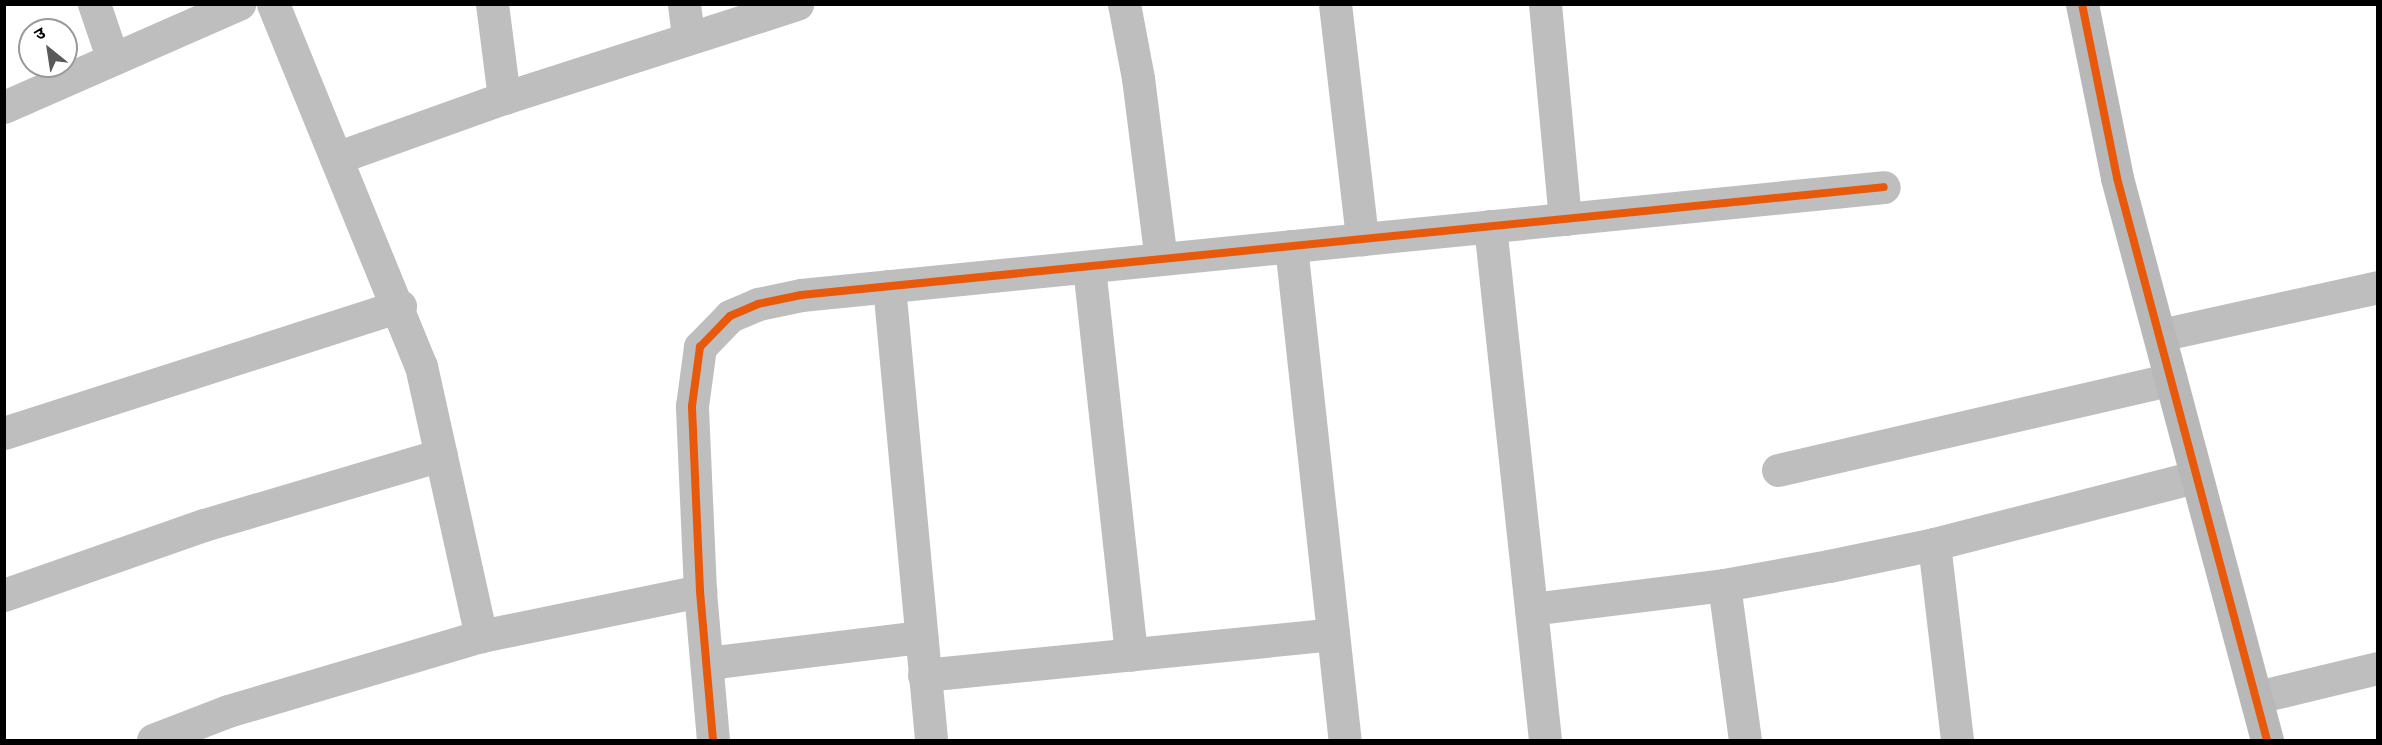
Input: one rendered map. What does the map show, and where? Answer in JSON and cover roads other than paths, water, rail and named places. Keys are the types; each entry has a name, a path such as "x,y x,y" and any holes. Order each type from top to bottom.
{"street":[{"path":"94,4 112,57"},
{"path":"4,106 112,57 239,4"},
{"path":"273,4 400,306 421,366 480,636"},
{"path":"492,4 504,98"},
{"path":"684,4 688,38"},
{"path":"336,158 504,98 797,4"},
{"path":"1124,4 1138,78 1161,260"},
{"path":"1335,4 1362,239"},
{"path":"1545,4 1565,219"},
{"path":"2082,4 2117,178 2267,741"},
{"path":"713,741 700,591 692,406 700,347 730,316 758,304 801,295 1884,187"},
{"path":"1490,226 1545,741"},
{"path":"1291,246 1345,741"},
{"path":"1089,267 1131,655"},
{"path":"889,286 931,741"},
{"path":"2160,335 2378,287"},
{"path":"4,433 400,306"},
{"path":"1779,470 2171,379"},
{"path":"4,595 204,525 441,455"},
{"path":"1531,609 1724,585 1934,544 2195,477"},
{"path":"1934,544 1957,741"},
{"path":"1724,585 1745,741"},
{"path":"153,741 228,711 480,636 700,591"},
{"path":"924,675 1333,634"},
{"path":"708,663 921,637"},
{"path":"2257,697 2378,668"}]}
